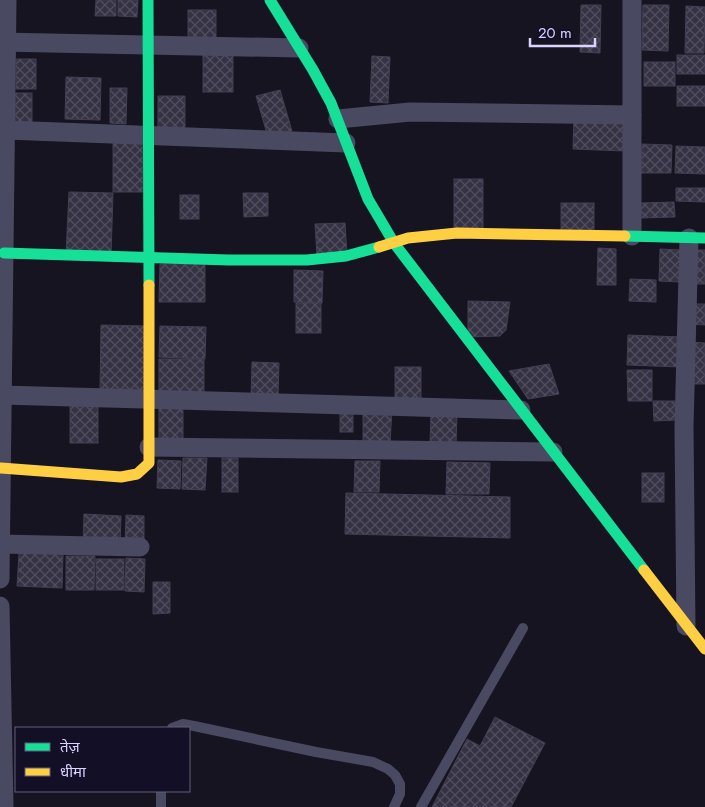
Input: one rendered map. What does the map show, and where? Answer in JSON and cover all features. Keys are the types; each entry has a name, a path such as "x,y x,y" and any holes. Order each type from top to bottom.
{"street":[{"path":"0,579 6,130 3,42 7,0"},
{"path":"1,468 121,477 134,476 142,472 149,463 148,0"},
{"path":"270,0 313,70 338,119 368,199 394,243 705,649"},
{"path":"632,0 632,236"},
{"path":"3,42 300,48"},
{"path":"338,119 410,112 632,115"},
{"path":"6,130 346,143"},
{"path":"4,253 229,260 307,260 346,256 408,238 457,233 697,238 684,427 686,626"},
{"path":"2,395 521,410"},
{"path":"150,447 553,452"},
{"path":"0,544 140,547"},
{"path":"0,606 4,807"}],"lane":[{"path":"421,807 523,628"},
{"path":"174,727 182,724 194,726 373,762 395,774 400,784 400,794 394,807"},
{"path":"161,792 161,807"}],"building":[{"path":"96,0 116,0 116,16 95,16"},
{"path":"118,0 138,0 137,17 118,16"},
{"path":"581,5 601,5 600,53 580,52"},
{"path":"643,5 669,5 668,51 642,50"},
{"path":"686,6 705,7 704,53 685,53"},
{"path":"188,10 216,10 216,45 188,45"},
{"path":"203,54 233,54 233,92 203,92"},
{"path":"677,55 705,55 705,74 677,74"},
{"path":"372,56 390,57 388,103 370,102"},
{"path":"16,59 36,59 36,89 16,89"},
{"path":"644,62 675,62 675,86 644,86"},
{"path":"66,77 101,78 100,120 65,119"},
{"path":"677,86 705,86 705,106 677,106"},
{"path":"110,88 127,88 126,124 110,123"},
{"path":"280,90 292,131 268,137 256,96"},
{"path":"15,93 32,93 32,125 15,125"},
{"path":"158,96 185,96 185,134 158,135"},
{"path":"574,116 627,118 625,151 573,149"},
{"path":"113,142 143,142 143,192 113,192"},
{"path":"642,144 672,145 671,173 641,173"},
{"path":"676,146 705,147 705,174 675,173"},
{"path":"454,179 483,179 483,231 454,231"},
{"path":"676,188 705,188 705,202 676,201"},
{"path":"69,192 113,193 111,255 66,254"},
{"path":"243,193 268,193 268,216 244,217"},
{"path":"180,195 199,195 199,219 180,219"},
{"path":"674,202 675,217 641,218 640,203"},
{"path":"561,203 594,203 594,233 561,233"},
{"path":"345,223 347,255 317,257 315,224"},
{"path":"598,248 616,249 616,285 597,285"},
{"path":"660,249 680,250 680,282 659,281"},
{"path":"691,250 705,250 705,284 691,284"},
{"path":"160,264 205,264 205,302 159,302"},
{"path":"294,270 323,271 322,303 294,302"},
{"path":"630,279 656,280 656,302 629,301"},
{"path":"468,301 510,302 506,330 500,336 468,337"},
{"path":"296,303 321,303 321,333 296,333"},
{"path":"689,304 705,304 705,325 688,324"},
{"path":"101,325 147,326 146,391 100,391"},
{"path":"160,326 206,327 205,359 159,357"},
{"path":"628,335 681,337 680,367 627,365"},
{"path":"690,342 705,343 705,384 690,384"},
{"path":"159,359 204,359 204,393 159,393"},
{"path":"252,362 279,363 278,397 251,397"},
{"path":"549,364 559,394 528,399 509,371"},
{"path":"395,367 421,367 421,401 395,401"},
{"path":"627,370 652,370 652,401 628,401"},
{"path":"70,400 98,400 98,443 70,443"},
{"path":"653,401 675,401 676,420 654,421"},
{"path":"159,406 183,406 183,445 159,445"},
{"path":"340,407 353,407 353,432 340,432"},
{"path":"363,410 392,410 390,443 363,444"},
{"path":"431,413 457,414 456,444 430,444"},
{"path":"183,458 207,458 205,490 182,489"},
{"path":"222,458 238,458 238,492 222,492"},
{"path":"158,460 181,461 180,489 157,488"},
{"path":"355,461 380,461 379,492 354,492"},
{"path":"447,462 490,463 489,494 446,494"},
{"path":"642,473 664,473 664,502 642,502"},
{"path":"346,493 510,497 510,538 345,534"},
{"path":"84,514 121,516 120,547 83,545"},
{"path":"126,515 144,516 144,546 125,545"},
{"path":"19,553 63,554 62,588 17,586"},
{"path":"66,556 95,556 94,590 66,590"},
{"path":"126,558 145,559 144,592 125,591"},
{"path":"96,559 124,559 124,590 96,590"},
{"path":"153,582 170,582 170,613 153,614"},
{"path":"495,717 545,743 511,807 432,807 467,739 480,746"}],"traffic: fast":[{"path":"148,0 149,285"},
{"path":"270,0 331,103 368,199 394,243 644,570"},
{"path":"625,236 705,238"},
{"path":"4,253 229,260 307,260 346,256 379,247"}],"traffic: slow":[{"path":"379,247 408,238 457,233 625,236"},
{"path":"1,468 121,477 137,474 149,463 149,285"},
{"path":"644,570 705,649"}]}
